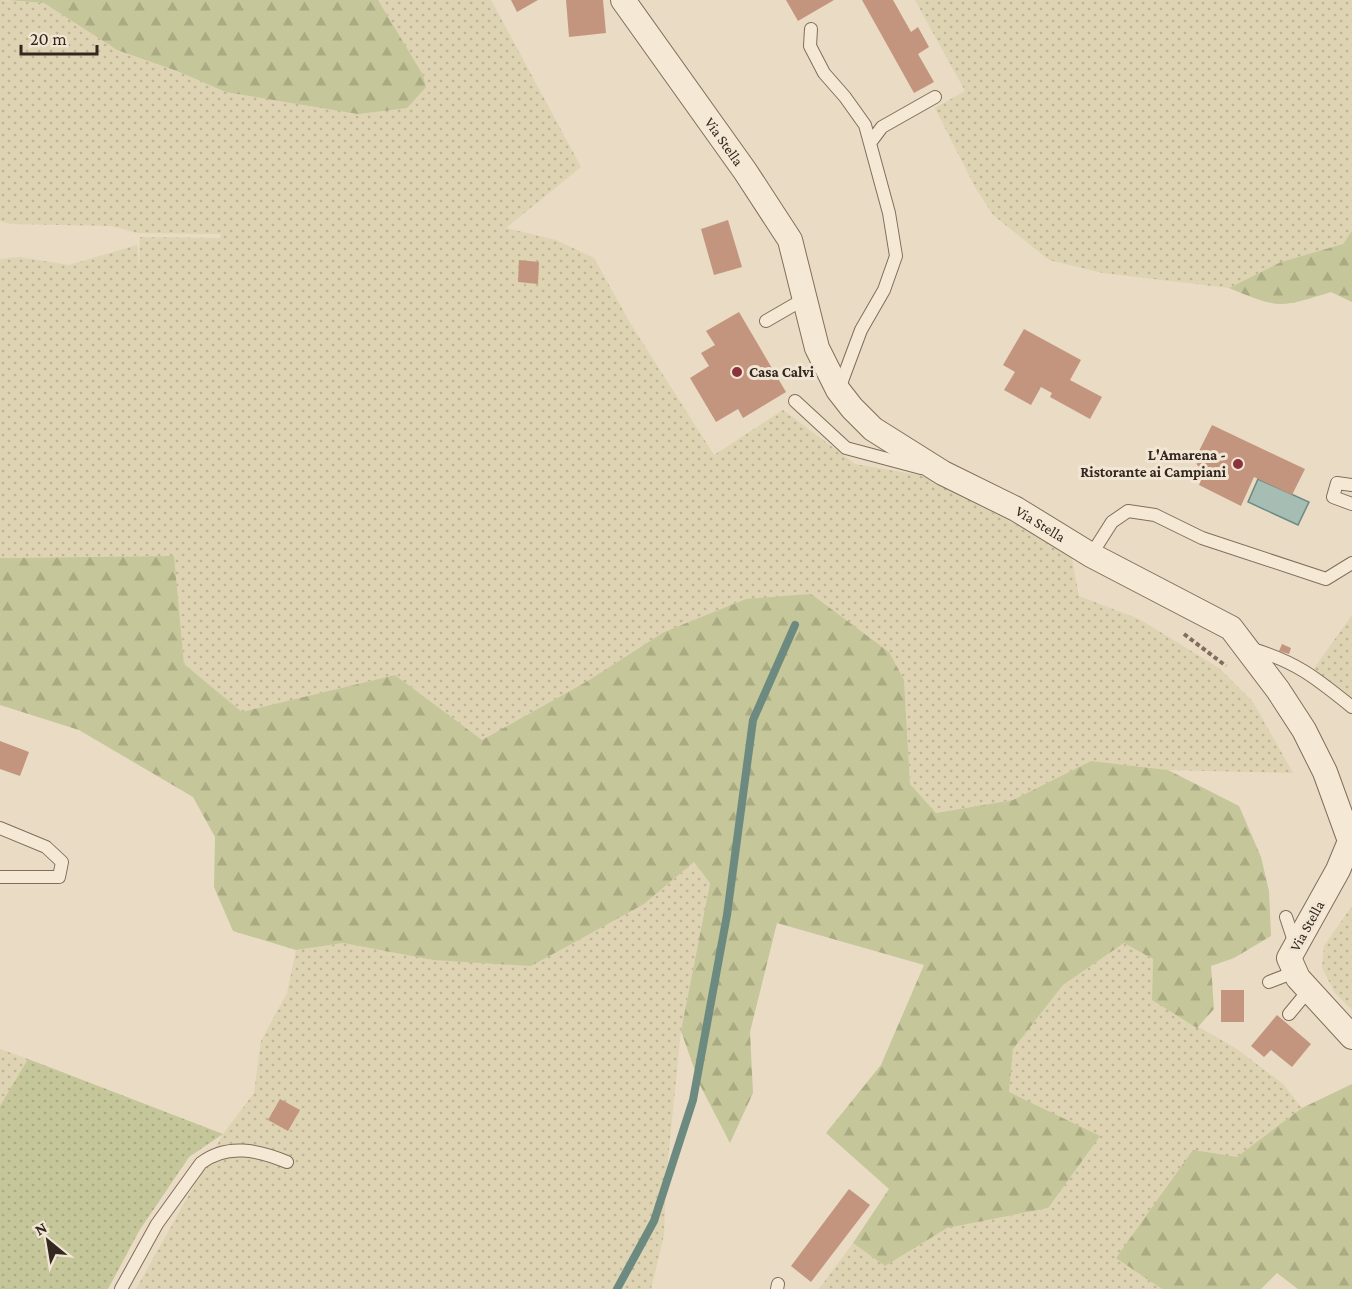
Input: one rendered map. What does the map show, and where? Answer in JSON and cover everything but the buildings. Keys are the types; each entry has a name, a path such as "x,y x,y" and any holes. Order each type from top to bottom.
{"street":[{"name":"Via Stella","path":"623,0 745,171 790,240 817,348 838,390 873,429 943,473 1016,509 1090,555 1231,628 1304,730 1325,772 1351,840 1338,870 1289,958 1302,981"},
{"path":"1302,981 1352,1037"}],"lane":[{"path":"811,29 810,46 824,73 865,125 889,213 896,256 884,290 861,330 838,390"},
{"path":"870,143 882,127 935,97"},
{"path":"766,321 804,299"},
{"path":"795,401 846,448 943,473"},
{"path":"1352,485 1337,483 1334,497 1352,504"},
{"path":"1090,555 1112,522 1128,511 1155,515 1202,538 1326,579 1352,563"},
{"path":"1245,646 1280,657 1298,666 1352,707"},
{"path":"0,828 46,847 63,862 63,870 60,877 0,877"},
{"path":"1286,916 1296,946"},
{"path":"1269,982 1302,981 1289,1014"},
{"path":"122,1289 158,1224 201,1163 209,1157 234,1150 262,1152 287,1162"}],"path":[{"path":"1177,630 1217,657 1232,672"}],"shaded area":[{"path":"0,0 44,3 117,50 227,92 426,87 423,75 378,0 491,0 581,167 506,228 556,240 594,258 630,323 714,455 783,410 855,464 924,476 1071,554 1079,596 1139,619 1219,668 1253,702 1293,773 1168,770 1091,761 1013,800 936,813 910,784 904,680 889,652 854,626 746,599 664,632 586,682 482,740 395,675 242,712 184,664 173,556 0,558 0,259 19,257 69,265 137,245 139,270 140,237 220,238 221,234 137,233 112,226 11,224 0,221"},
{"path":"915,0 1352,0 1352,231 1343,244 1281,262 1229,288 1103,273 1049,260 993,215 975,187 935,108 965,91"},
{"path":"1258,479 1309,502 1298,525 1248,502"},
{"path":"1352,615 1352,702 1313,670"},
{"path":"694,862 710,882 681,1031 666,1179 664,1235 651,1289 136,1289 223,1134 254,1093 261,1041 287,993 296,950 343,943 433,960 644,904"},
{"path":"1352,906 1352,1010 1335,993 1322,968 1324,946"},
{"path":"1124,943 1153,959 1152,1000 1237,1049 1283,1084 1302,1108 1250,1149 1237,1157 1228,1157 1116,1257 1162,1289 819,1289 853,1243 885,1266 947,1228 1048,1208 1009,1092 1013,1049 1063,985"},
{"path":"0,1049 28,1059 0,1106"}],"green space":[{"path":"7,0 378,0 423,75 426,87 407,108 358,114 226,92 177,71 117,50 44,3"},
{"path":"1352,231 1352,302 1331,292 1289,303 1270,303 1229,288 1281,262 1343,244"},
{"path":"174,556 184,664 242,712 395,675 482,740 586,682 664,632 746,599 811,594 889,652 904,680 910,784 936,813 1013,800 1091,761 1168,770 1239,806 1261,857 1269,891 1271,936 1234,958 1211,966 1214,1009 1197,1028 1152,1000 1153,959 1124,943 1063,985 1013,1049 1009,1092 1100,1136 1048,1208 947,1228 885,1266 853,1243 889,1189 826,1133 881,1065 924,965 777,923 750,1032 753,1093 730,1143 700,1085 681,1031 710,883 694,862 644,904 531,966 433,960 343,943 296,950 233,931 214,887 215,837 193,797 79,730 0,705 0,558"},
{"path":"28,1059 223,1134 189,1157 139,1231 108,1289 0,1289 0,1106"},
{"path":"1352,1084 1352,1289 1298,1289 1277,1273 1261,1289 1162,1289 1116,1258 1193,1150 1237,1157 1302,1108"}],"waterway":[{"path":"617,1289 654,1221 693,1100 727,915 753,720 795,625"}],"place":[{"name":"Casa Calvi","path":"737,372"},
{"name":"L'Amarena - Ristorante ai Campiani","path":"1238,464"}]}
